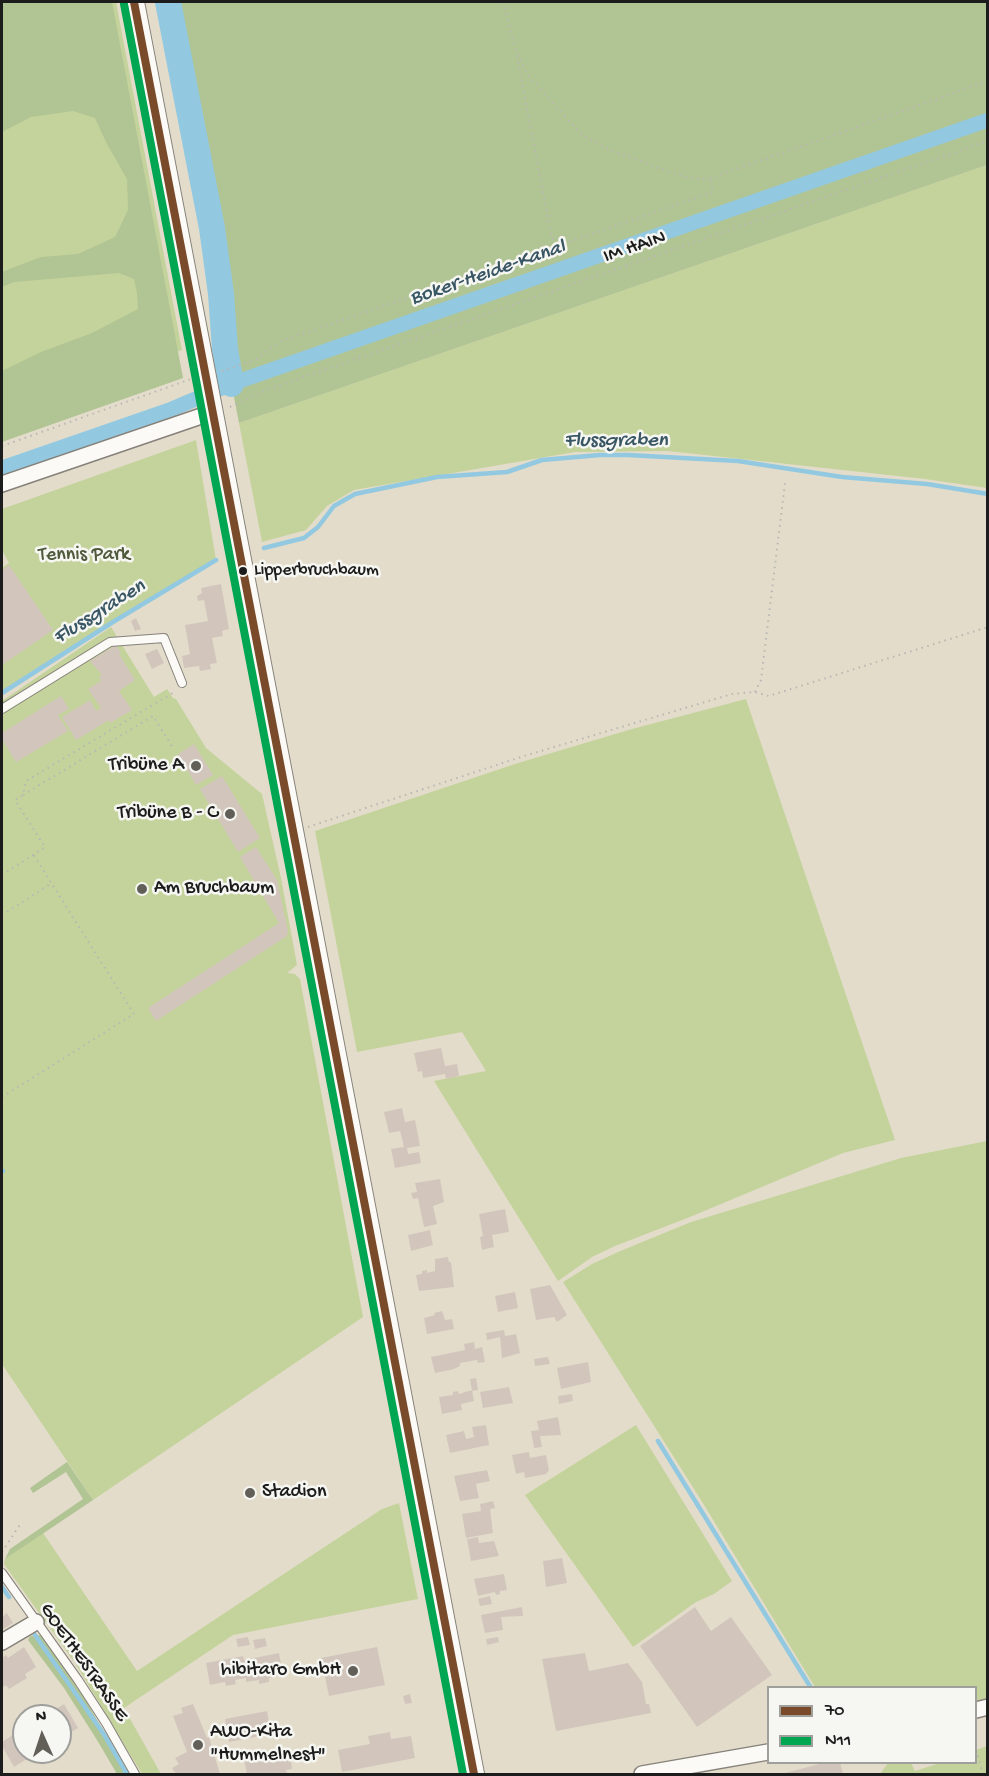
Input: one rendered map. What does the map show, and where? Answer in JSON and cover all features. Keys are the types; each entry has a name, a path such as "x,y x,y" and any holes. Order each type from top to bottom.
{"street":[{"path":"134,2 474,1774"},
{"path":"2,484 209,397"},
{"path":"2,1642 36,1622"},
{"path":"642,1774 767,1752"}],"lane":[{"path":"2,709 110,642 164,638 183,686"},
{"name":"GOETHESTRASSE","path":"2,1573 78,1680 135,1774"}],"path":[{"path":"503,2 516,50 551,234 556,246"},
{"path":"516,50 528,75 582,135 609,150 681,176 701,179 711,178 987,81"},
{"name":"IM HAIN","path":"2,446 209,397 269,389 987,141"},
{"path":"223,370 257,359 279,342 713,192 711,178"},
{"path":"755,692 761,680 785,483"},
{"path":"293,831 568,743 732,694 755,692 770,696 987,627"},
{"path":"23,795 26,781 183,686"},
{"path":"2,875 45,847 15,800 153,716 173,748"},
{"path":"2,1097 134,1014 33,854"},
{"path":"2,915 52,883"},
{"path":"2,1552 21,1523"},
{"path":"977,1756 983,1774"}],"green space":[{"path":"2,2 116,2 182,350 2,414"},
{"path":"2,2 112,2 183,378 2,442 2,371 41,352 92,333 138,309 134,279 119,273 14,282 2,287 2,272 41,257 78,254 115,237 128,210 127,179 95,118 73,111 31,117 2,132"},
{"path":"158,2 987,2 987,165 239,423"},
{"path":"987,165 987,488 668,451 575,452 354,490 327,506 306,530 262,542 239,423"},
{"name":"Tennis Park","path":"196,440 216,560 2,693 2,568 9,563 2,550 2,509"},
{"path":"111,627 154,697 167,689 176,699 206,748 262,794 297,965 287,973 295,974 300,979 363,1317 93,1500 2,1364 2,701"},
{"path":"746,699 895,1140 843,1153 615,1246 592,1257 558,1281 434,1081 486,1071 462,1032 357,1052 315,831 518,763 632,729"},
{"path":"987,1141 987,1698 977,1701 977,1686 814,1686 701,1500 563,1282 592,1264 691,1222 901,1158"},
{"path":"636,1425 732,1581 714,1594 696,1602 633,1647 525,1495"},
{"path":"67,1462 93,1500 5,1559 10,1549 83,1499 66,1472 33,1493 30,1488"},
{"path":"399,1503 418,1599 233,1635 124,1708 161,1774 142,1774 75,1663 4,1564 5,1559 43,1533 137,1671 382,1509"},
{"path":"42,1635 85,1699 128,1774 117,1774 64,1688 28,1640 30,1636"},
{"path":"987,1746 987,1774 880,1774 887,1764 912,1764 915,1771 937,1764 977,1764 977,1750"}],"building":[{"path":"9,565 53,630 2,665 2,570"},
{"path":"221,584 229,629 222,631 223,636 212,638 217,663 210,664 211,669 200,671 199,666 184,668 182,656 190,654 185,625 208,621 204,600 198,601 197,596 202,593 201,588"},
{"path":"136,618 141,629 135,631 131,621"},
{"path":"116,645 135,680 119,691 132,710 110,723 109,720 76,740 62,717 90,700 96,711 101,708 88,689 101,681 99,676 102,675 90,661"},
{"path":"157,649 164,663 152,669 145,654"},
{"path":"61,696 69,709 58,715 68,731 16,762 2,739 2,733"},
{"name":"Tribüne A","path":"194,744 213,775 196,785 178,754"},
{"name":"Tribüne B - C","path":"222,776 260,838 238,852 200,789"},
{"path":"256,847 277,880 288,931 287,936 156,1021 148,1008 279,923 240,857"},
{"path":"441,1048 445,1066 457,1064 459,1076 446,1079 445,1074 423,1078 422,1071 418,1072 414,1053"},
{"path":"402,1108 405,1122 415,1120 420,1146 407,1148 408,1154 419,1152 421,1163 395,1168 391,1149 404,1147 400,1131 389,1133 384,1112"},
{"path":"440,1179 444,1202 433,1206 437,1224 424,1227 418,1198 413,1199 411,1193 417,1192 415,1183"},
{"path":"505,1209 509,1232 492,1235 494,1247 482,1250 480,1237 483,1236 479,1214"},
{"path":"430,1230 433,1245 411,1251 408,1235"},
{"path":"448,1257 451,1262 454,1287 419,1291 416,1275 422,1274 422,1271 427,1270 427,1273 435,1271 435,1259"},
{"path":"550,1285 567,1315 557,1322 554,1317 536,1320 530,1289"},
{"path":"515,1292 518,1308 498,1312 495,1296"},
{"path":"442,1311 445,1320 452,1319 454,1329 427,1334 424,1318"},
{"path":"504,1330 505,1336 516,1334 520,1353 502,1358 500,1337 487,1340 486,1333"},
{"path":"474,1342 475,1349 482,1347 485,1362 478,1363 477,1360 460,1363 460,1366 454,1369 435,1373 431,1357 465,1350 464,1344"},
{"path":"548,1357 550,1364 535,1366 534,1359"},
{"path":"588,1362 591,1382 561,1389 557,1368"},
{"path":"476,1378 478,1390 472,1391 470,1379"},
{"path":"509,1387 513,1403 483,1408 480,1392"},
{"path":"472,1390 474,1401 461,1404 462,1410 442,1414 439,1397 453,1395 453,1392 458,1391 459,1394"},
{"path":"572,1394 573,1401 559,1404 558,1396"},
{"path":"558,1417 561,1435 540,1436 542,1447 534,1448 531,1431 539,1430 537,1421"},
{"path":"486,1425 489,1445 450,1453 446,1435 464,1431 466,1439 474,1437 472,1427"},
{"path":"529,1452 530,1458 546,1455 549,1470 546,1474 525,1478 524,1472 516,1474 512,1455"},
{"path":"487,1470 490,1481 476,1484 479,1498 460,1501 454,1476"},
{"path":"493,1501 495,1508 490,1509 493,1533 466,1538 462,1514 481,1511 480,1504"},
{"path":"478,1537 479,1543 494,1541 499,1556 471,1561 467,1539"},
{"path":"562,1558 567,1583 546,1587 543,1561"},
{"path":"504,1574 507,1590 500,1591 500,1594 496,1595 495,1592 478,1596 474,1579"},
{"path":"490,1596 492,1604 480,1606 478,1599"},
{"path":"522,1607 523,1616 501,1617 503,1630 485,1633 481,1615"},
{"path":"695,1607 711,1631 731,1617 772,1675 697,1727 640,1646"},
{"path":"7,1613 13,1623 2,1630 2,1617"},
{"path":"248,1637 250,1645 238,1647 236,1639"},
{"path":"498,1637 499,1642 487,1645 486,1639"},
{"path":"265,1638 267,1646 255,1649 253,1640"},
{"path":"24,1647 36,1667 25,1674 27,1678 9,1689 6,1685 2,1688 2,1658 6,1655 8,1658"},
{"name":"hibitaro GmbH","path":"377,1647 385,1685 329,1696 321,1658"},
{"path":"279,1653 283,1675 269,1678 269,1682 259,1684 259,1680 246,1682 246,1678 235,1680 236,1684 226,1686 225,1682 210,1685 206,1663 243,1656 244,1660"},
{"path":"585,1653 589,1671 628,1663 642,1682 646,1704 649,1704 651,1713 556,1731 542,1659"},
{"path":"410,1694 412,1703 405,1704 403,1696"},
{"name":"AWO-Kita \"Hummelnest\"","path":"193,1704 207,1738 209,1737 220,1774 176,1774 172,1768 179,1764 175,1758 187,1752 173,1716 183,1713 181,1708"},
{"path":"267,1711 271,1734 229,1742 225,1719"},
{"path":"72,1718 78,1728 72,1732"},
{"path":"390,1732 391,1739 411,1736 415,1758 342,1772 338,1750 370,1744 368,1736"},
{"path":"12,1736 12,1764 2,1746 2,1742"},
{"path":"283,1748 284,1755 290,1754 292,1769 286,1770 287,1774 247,1774 243,1755"},
{"path":"819,1764 840,1764 843,1774 781,1774"}],"waterway":[{"path":"168,2 212,228 231,384"},
{"name":"Boker-Heide-Kanal","path":"2,468 172,409 231,384 988,120"},
{"name":"Flussgraben","path":"264,548 304,538 318,527 334,506 355,494 437,477 507,472 542,460 600,455 738,461 842,477 927,484 988,494"},
{"name":"Flussgraben","path":"2,693 216,560"},
{"path":"658,1441 810,1686"},
{"path":"2,1587 9,1597"},
{"path":"35,1635 105,1736 127,1774"}],"transit line":[{"name":"70","path":"134,2 474,1774"},
{"name":"N11","path":"124,4 463,1774"}],"place":[{"name":"Lipperbruchbaum","path":"243,571"},
{"name":"Tribüne A","path":"196,766"},
{"name":"Tribüne B - C","path":"230,814"},
{"name":"Am Bruchbaum","path":"142,889"},
{"name":"Stadion","path":"250,1493"},
{"name":"hibitaro GmbH","path":"353,1671"},
{"name":"AWO-Kita \"Hummelnest\"","path":"198,1745"}]}
